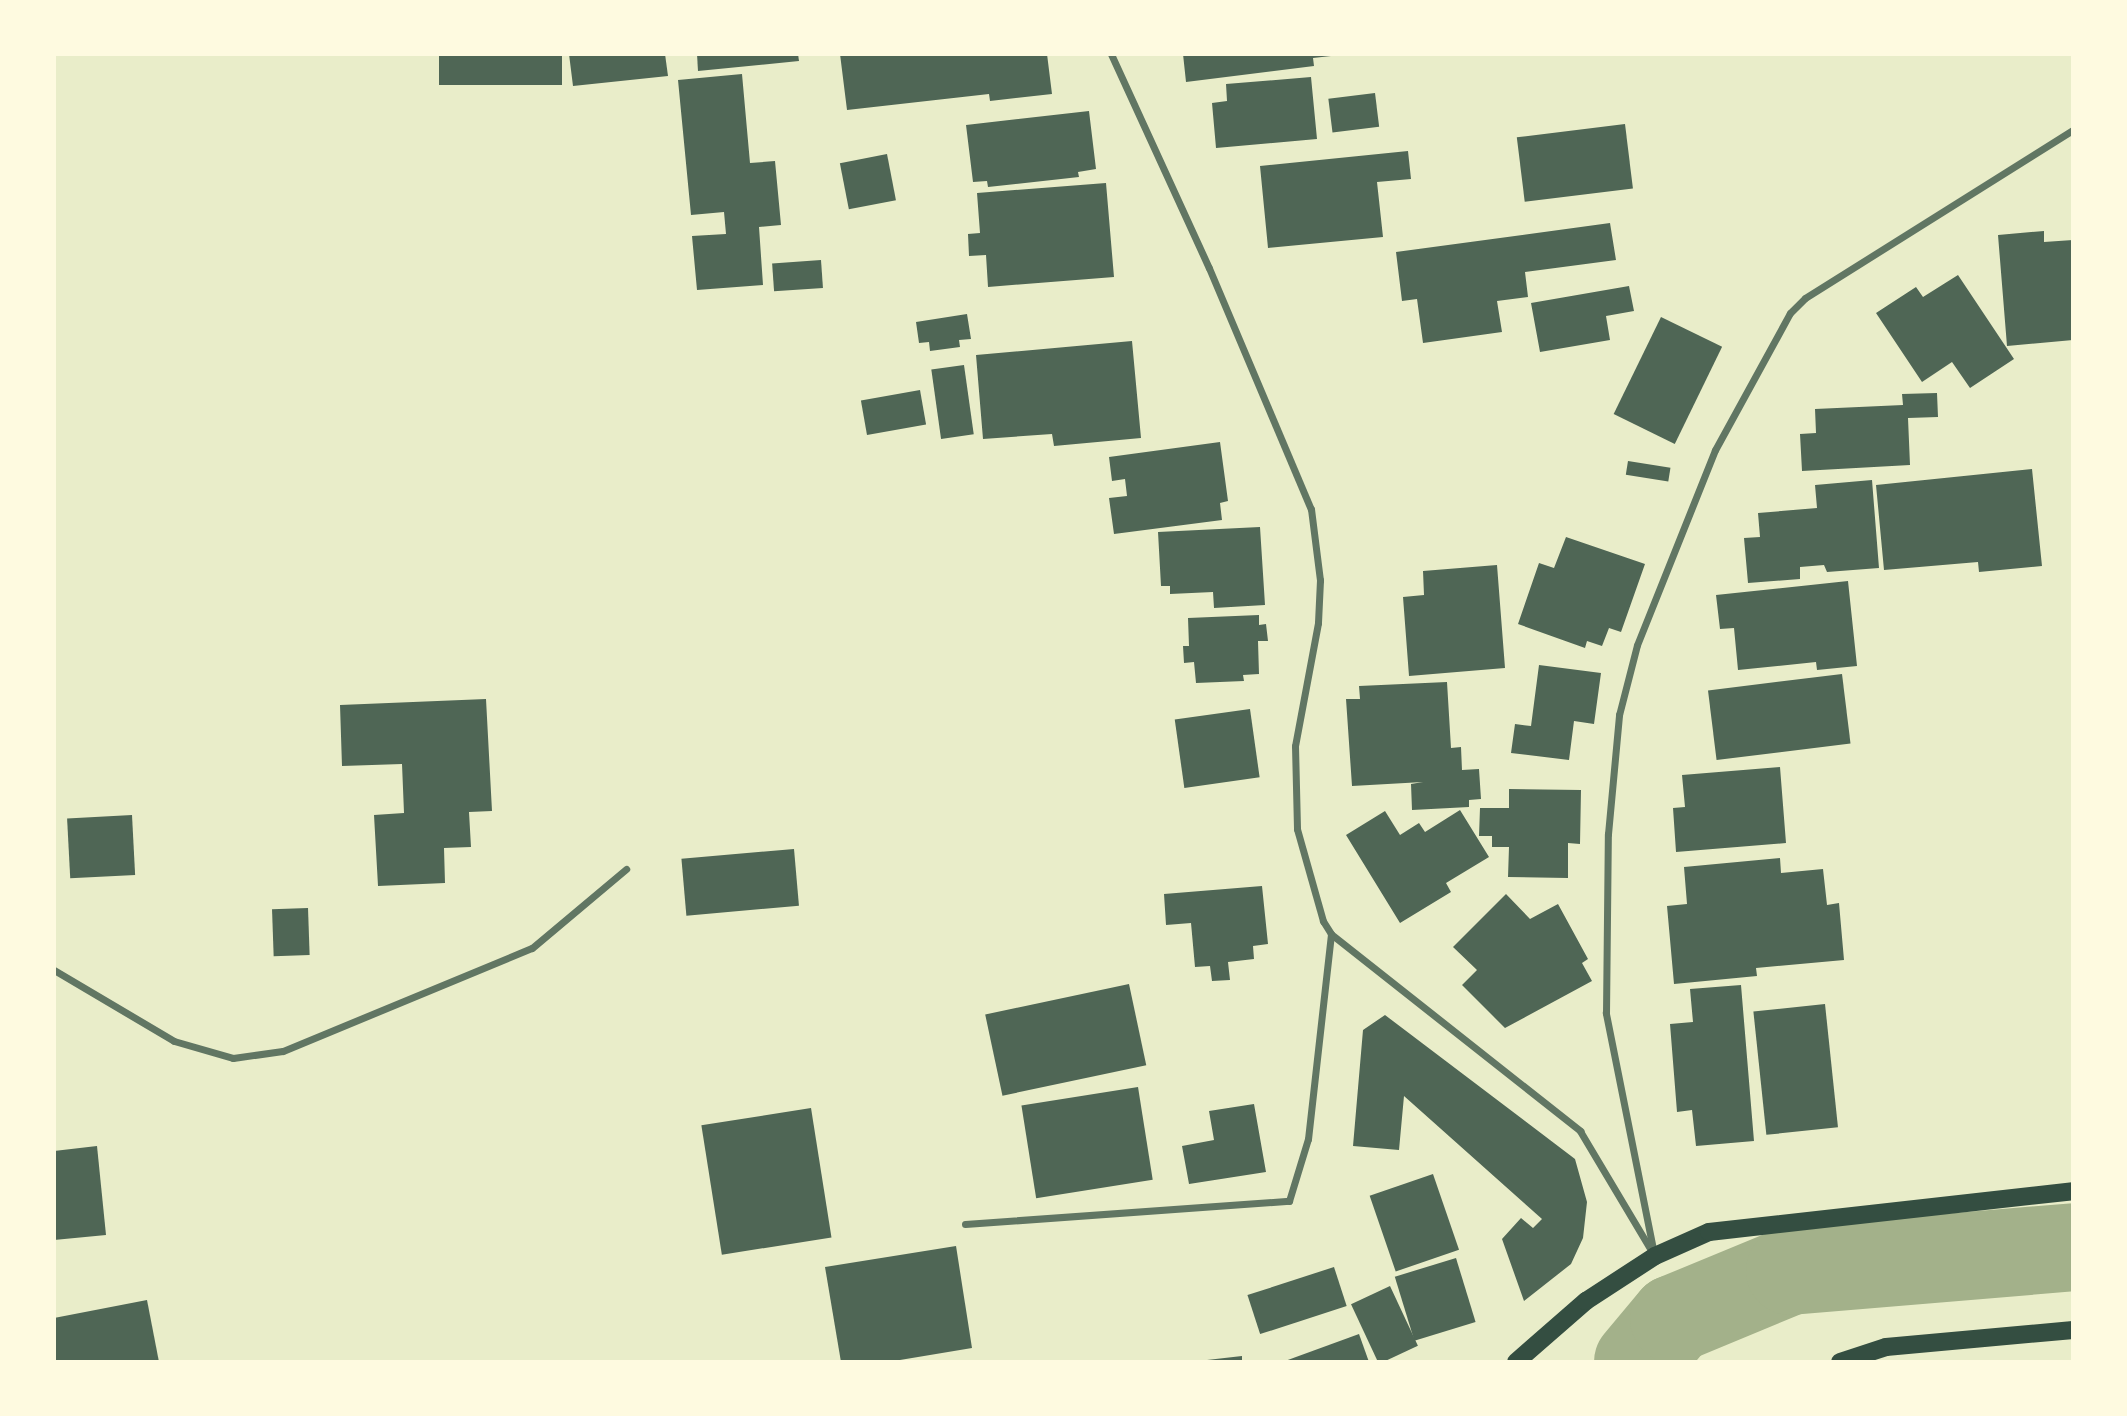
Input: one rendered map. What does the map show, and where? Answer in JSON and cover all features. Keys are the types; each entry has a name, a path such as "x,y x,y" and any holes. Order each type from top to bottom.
{"main road":[{"path":"1517,1362 1587,1301 1655,1256 1709,1232 2073,1191"},
{"path":"1840,1362 1886,1347 2073,1330"}],"street":[{"path":"1111,54 1209,268 1311,509 1320,580 1318,623 1295,746 1297,829 1323,921 1331,934 1580,1131 1655,1256"},
{"path":"1655,1256 1606,1013 1609,821 1619,715 1637,645 1715,450 1790,313 1805,298 2073,130"},
{"path":"54,970 174,1041 233,1058 283,1051 532,948 626,869"},
{"path":"965,1224 1289,1201 1308,1139 1331,934"}],"building":[{"path":"439,54 562,54 562,85 439,85"},
{"path":"569,54 665,54 668,76 573,86"},
{"path":"697,54 798,54 799,61 698,71"},
{"path":"840,54 1047,54 1052,94 990,101 989,94 847,110"},
{"path":"1183,54 1331,56 1313,58 1314,66 1186,82"},
{"path":"742,74 750,163 775,161 781,225 759,227 763,285 697,290 692,236 726,234 724,212 691,215 678,80"},
{"path":"1311,77 1317,139 1216,148 1212,103 1227,101 1226,84"},
{"path":"1375,93 1379,127 1332,132 1328,99"},
{"path":"1089,111 1096,169 1078,172 1079,177 988,187 987,181 973,182 966,125"},
{"path":"1625,124 1633,189 1525,202 1517,137"},
{"path":"1408,151 1411,179 1377,182 1383,237 1268,248 1260,166"},
{"path":"887,154 896,200 849,209 840,163"},
{"path":"1106,183 1114,277 988,287 986,255 969,256 968,234 980,233 977,193"},
{"path":"1610,223 1616,260 1525,272 1528,297 1497,301 1502,332 1423,343 1417,299 1402,301 1396,252"},
{"path":"2044,231 2044,242 2073,240 2073,340 2007,346 1998,235"},
{"path":"821,260 823,288 774,291 772,263"},
{"path":"1958,275 2014,359 1970,388 1952,362 1922,382 1876,313 1916,287 1923,297"},
{"path":"1629,286 1634,311 1606,316 1610,340 1540,352 1531,303"},
{"path":"967,314 971,339 959,340 960,347 930,351 929,342 919,343 916,322"},
{"path":"1661,317 1722,347 1675,444 1614,414"},
{"path":"1132,341 1141,438 1054,446 1052,434 983,439 976,355"},
{"path":"964,365 974,434 941,439 931,370"},
{"path":"920,390 926,424 867,435 861,400"},
{"path":"1937,393 1938,417 1908,418 1910,465 1802,471 1800,434 1816,433 1815,409 1903,405 1902,394"},
{"path":"1220,442 1228,501 1220,503 1222,520 1114,534 1109,498 1127,496 1125,479 1112,481 1109,457"},
{"path":"1628,461 1670,468 1668,482 1626,475"},
{"path":"2032,469 2042,566 1979,572 1978,562 1884,570 1876,485"},
{"path":"1872,480 1879,568 1827,572 1824,565 1800,567 1800,579 1748,583 1744,538 1760,537 1758,513 1817,508 1815,485"},
{"path":"1260,527 1265,605 1214,608 1213,592 1170,594 1170,586 1161,586 1158,532"},
{"path":"1566,537 1645,564 1621,632 1609,628 1602,646 1587,641 1585,648 1518,624 1539,563 1554,568"},
{"path":"1497,565 1505,668 1409,676 1403,597 1424,595 1423,571"},
{"path":"1848,581 1857,666 1817,670 1816,662 1738,670 1734,628 1720,629 1716,595"},
{"path":"1259,615 1259,625 1266,624 1268,641 1258,641 1259,674 1243,675 1244,681 1196,683 1194,662 1184,663 1183,646 1189,646 1188,618"},
{"path":"1539,665 1601,673 1594,724 1574,721 1569,760 1511,753 1515,724 1531,726"},
{"path":"1842,674 1851,743 1717,760 1708,690"},
{"path":"1447,682 1451,748 1461,747 1462,770 1479,769 1481,799 1469,800 1469,807 1412,810 1411,784 1423,782 1352,786 1346,699 1360,699 1359,686"},
{"path":"486,699 492,811 469,812 471,847 444,848 445,883 378,886 374,815 404,813 402,764 342,766 340,705"},
{"path":"1250,709 1260,777 1184,788 1175,720"},
{"path":"1780,767 1786,843 1676,852 1673,808 1685,807 1682,775"},
{"path":"1509,789 1581,790 1580,844 1568,843 1568,878 1508,877 1509,847 1492,847 1492,836 1479,836 1480,808 1509,808"},
{"path":"1460,810 1489,857 1446,883 1451,892 1400,923 1346,835 1385,811 1400,835 1419,823 1425,832"},
{"path":"132,815 135,875 70,878 67,818"},
{"path":"794,849 799,906 686,916 681,859"},
{"path":"1780,858 1781,873 1823,869 1827,905 1839,903 1844,960 1756,968 1757,976 1674,984 1667,906 1687,904 1684,867"},
{"path":"1262,886 1268,944 1253,946 1254,959 1228,962 1230,980 1212,981 1210,966 1195,967 1191,923 1166,925 1164,894"},
{"path":"1506,894 1530,919 1558,904 1588,959 1582,963 1592,981 1505,1028 1462,985 1477,970 1453,947"},
{"path":"308,908 310,955 274,956 272,909"},
{"path":"1129,984 1146,1065 1002,1096 985,1015"},
{"path":"1741,985 1754,1141 1696,1146 1692,1110 1677,1112 1670,1024 1693,1022 1690,989"},
{"path":"1825,1004 1838,1127 1766,1135 1753,1012"},
{"path":"1385,1015 1575,1159 1587,1202 1583,1238 1571,1264 1524,1301 1502,1239 1521,1218 1533,1228 1542,1219 1404,1096 1399,1150 1353,1146 1363,1030"},
{"path":"1138,1087 1153,1180 1036,1198 1021,1105"},
{"path":"1254,1104 1266,1172 1189,1184 1182,1146 1214,1140 1209,1111"},
{"path":"811,1108 831,1237 722,1255 701,1125"},
{"path":"97,1146 106,1235 54,1240 54,1151"},
{"path":"1433,1174 1459,1250 1396,1271 1370,1196"},
{"path":"956,1246 972,1348 888,1362 841,1362 825,1267"},
{"path":"1456,1258 1476,1322 1414,1341 1395,1277"},
{"path":"1334,1267 1347,1306 1260,1334 1247,1295"},
{"path":"1390,1286 1418,1346 1378,1362 1351,1304"},
{"path":"147,1300 159,1362 54,1362 54,1318"},
{"path":"1359,1334 1369,1362 1285,1362 1285,1361"},
{"path":"1242,1356 1242,1362 1207,1362 1207,1360"}],"waterway":[{"path":"1638,1362 1674,1319 1790,1271 2073,1247"}]}
